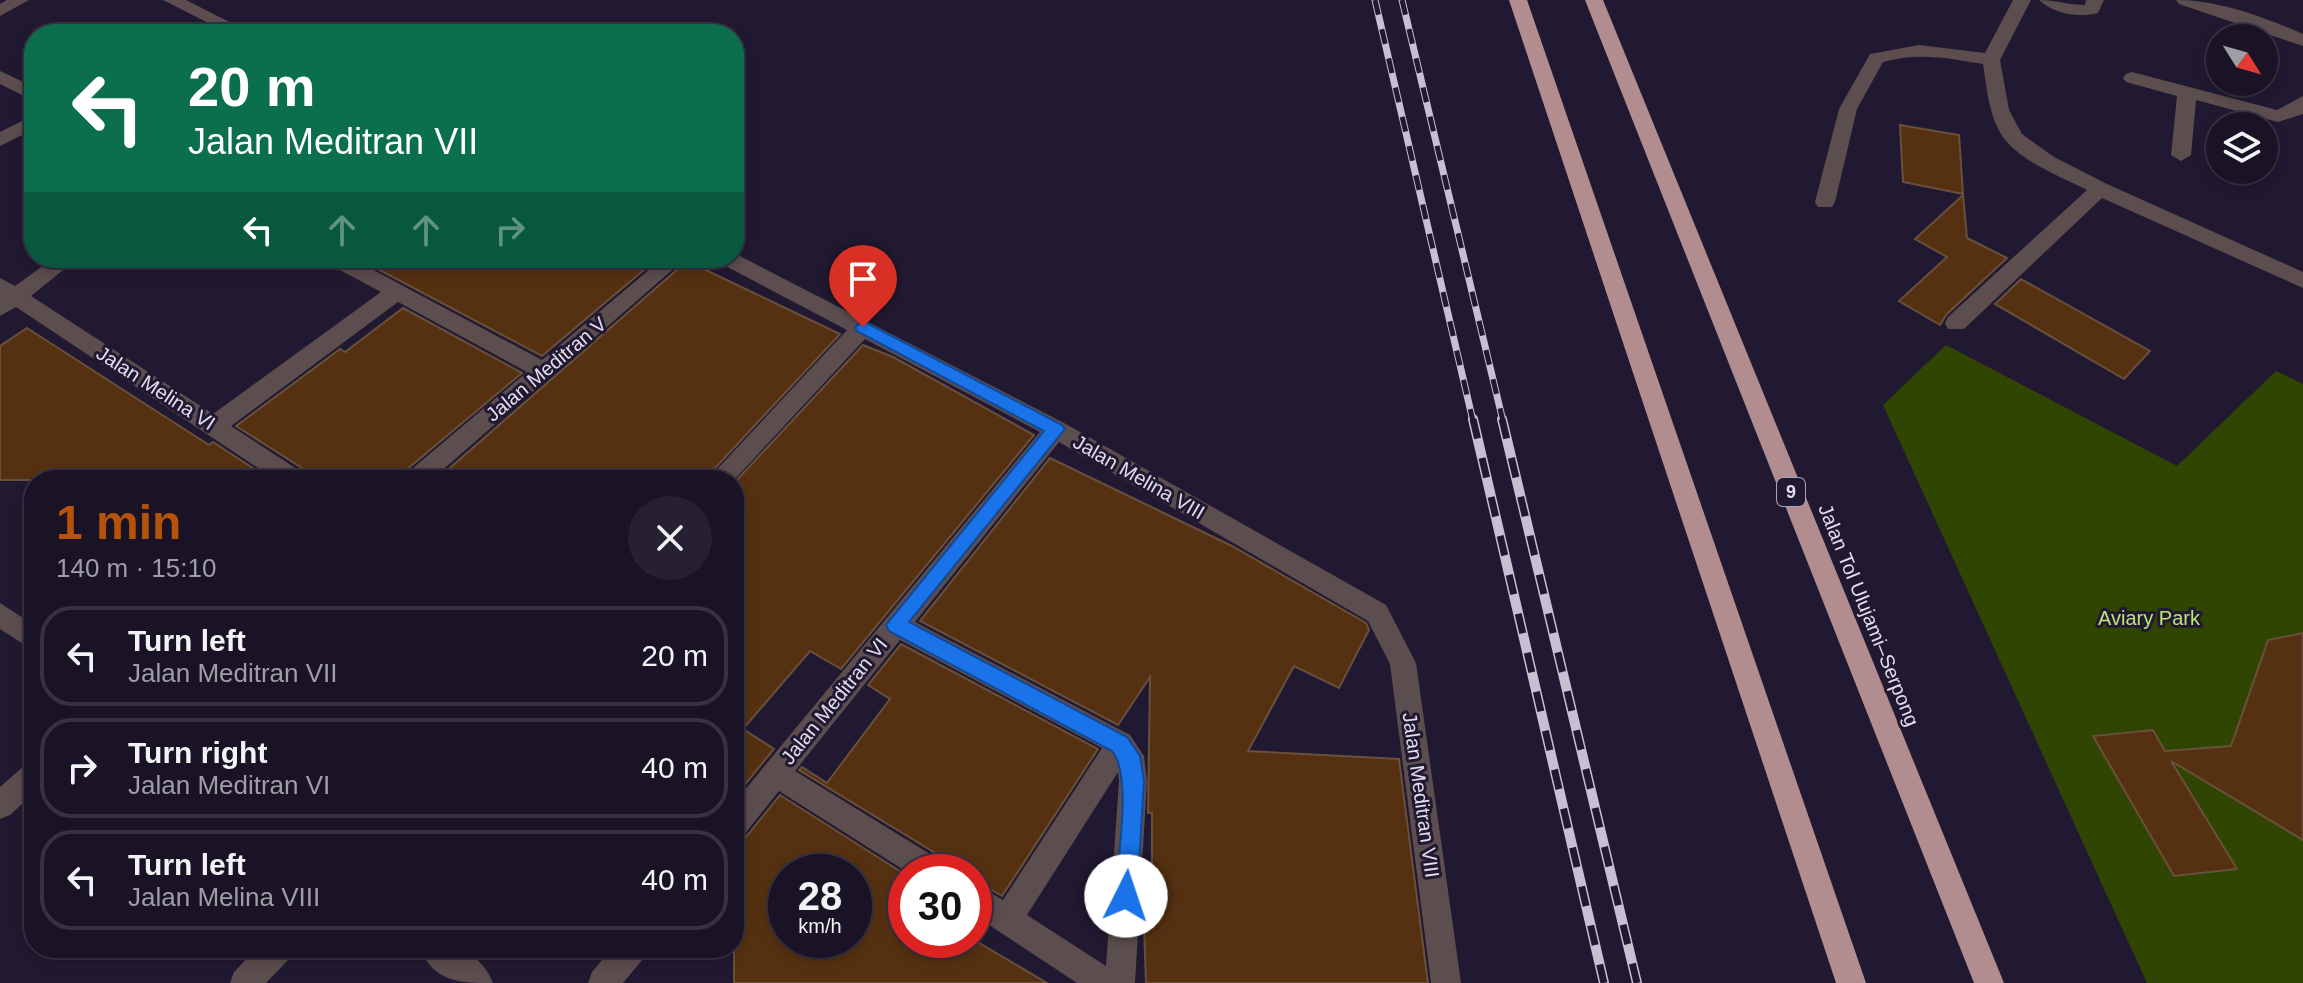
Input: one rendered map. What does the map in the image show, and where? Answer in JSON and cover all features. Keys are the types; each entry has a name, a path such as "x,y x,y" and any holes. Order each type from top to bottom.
{"highway":[{"path":"1518,0 1851,983"},
{"name":"Jalan Tol Ulujami–Serpong","path":"1594,0 1989,983"}],"street":[{"path":"0,11 20,0"},
{"path":"172,0 223,24"},
{"path":"2022,0 1991,60 2000,110 2014,138 2047,161 2100,189 2303,281"},
{"path":"2048,0 2076,11 2092,9 2095,0"},
{"path":"2185,0 2277,29 2303,41"},
{"path":"1825,202 1848,109 1876,58 1895,51 1916,50 1991,60"},
{"path":"0,77 24,90"},
{"path":"2132,78 2278,116 2296,110 2303,102"},
{"path":"2181,155 2187,92"},
{"path":"0,140 24,127"},
{"path":"1956,323 2100,189"},
{"name":"Jalan Melina VIII","path":"744,267 1056,429 1377,613"},
{"path":"6,297 52,268"},
{"path":"352,268 544,371"},
{"name":"Jalan Meditran V","path":"427,470 664,268"},
{"path":"214,426 396,292"},
{"name":"Jalan Melina VI","path":"6,297 280,470"},
{"path":"728,470 863,327"},
{"name":"Jalan Meditran VI","path":"744,813 1056,429"},
{"name":"Jalan Meditran VIII","path":"1377,613 1403,663 1446,983"},
{"path":"0,614 24,632"},
{"path":"896,625 1120,744 1130,756 1133,781 1120,983"},
{"path":"1008,919 1120,744"},
{"path":"776,774 904,854"},
{"path":"0,805 24,784"},
{"path":"992,909 1104,983"},
{"path":"245,983 269,958"},
{"path":"447,958 478,983"},
{"path":"603,983 624,958"}],"green space":[{"name":"Aviary Park","path":"1946,345 2177,466 2276,371 2303,384 2303,983 2147,983 1883,405"}],"building":[{"path":"1900,125 1959,135 1963,194 1903,182"},
{"path":"1963,195 1967,238 2007,258 1946,315 1940,325 1899,301 1947,257 1915,239"},
{"path":"376,268 646,268 542,356"},
{"path":"679,268 702,268 840,334 713,470 447,470"},
{"path":"2021,279 2150,351 2124,379 1995,304"},
{"path":"403,308 522,373 406,470 305,470 236,426 340,349 345,352"},
{"path":"27,328 209,445 213,442 256,470 24,470 24,480 0,480 0,346"},
{"path":"863,345 893,357 1034,435 841,669 810,651 744,728 744,472"},
{"path":"1050,458 1232,546 1366,623 1369,630 1339,688 1294,666 1248,751 1399,759 1428,983 1146,983 1143,897 1152,897 1152,813 1148,813 1150,677 1118,725 920,621"},
{"path":"2303,633 2303,840 2171,761 2237,869 2174,876 2093,736 2153,730 2165,751 2231,746 2268,640"},
{"path":"901,644 1098,749 1002,896 992,890 992,854 937,854 799,770 802,767 827,783 890,699 868,685"},
{"path":"744,730 774,749 744,786"},
{"path":"780,795 888,864 888,958 992,958 992,951 1047,983 734,983 734,958 744,958 744,838"}],"railway":[{"path":"1375,0 1473,421"},
{"path":"1402,0 1503,421"},
{"path":"1473,419 1604,983"},
{"path":"1502,419 1637,983"}],"route":[{"path":"863,327 1056,429 896,625 1120,744 1130,756 1133,781 1126,896"}]}
